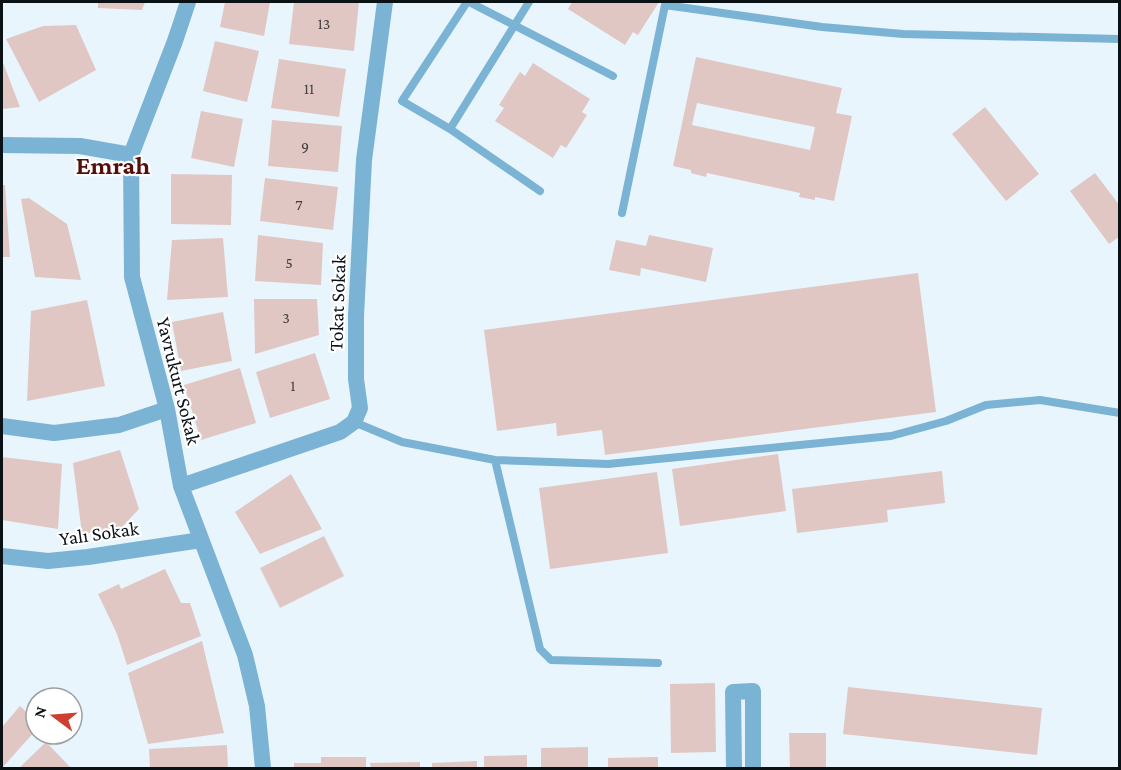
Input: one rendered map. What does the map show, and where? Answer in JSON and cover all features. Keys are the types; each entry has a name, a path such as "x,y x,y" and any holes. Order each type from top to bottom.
{"street":[{"name":"Yavrukurt Sokak","path":"188,2 131,155 132,277 166,409 181,486 245,655 257,706 263,768"},
{"name":"Tokat Sokak","path":"354,422 360,408 356,379 356,326 364,160 386,2"},
{"path":"2,146 80,146 131,155"},
{"path":"2,426 54,434 119,425 166,409"},
{"path":"181,486 340,432 354,422"},
{"name":"Yalı Sokak","path":"2,556 48,561 201,540"},
{"path":"734,768 733,692 753,692 753,768"}],"lane":[{"path":"540,191 450,129 402,101 468,2 613,76"},
{"path":"450,129 529,2"},
{"path":"622,213 665,3 822,27 903,34 1119,39"},
{"path":"354,422 402,442 495,460 608,464 891,436 946,421 986,405 1040,400 1119,413"},
{"path":"495,460 540,649 551,660 658,663"}],"building":[{"path":"98,2 145,2 142,10 98,8"},
{"path":"225,2 270,2 264,36 220,27"},
{"path":"294,2 359,2 354,51 289,44"},
{"path":"572,2 659,2 638,35 633,32 625,45 568,9"},
{"path":"76,25 96,70 39,102 6,39 43,26"},
{"path":"215,41 259,51 247,102 203,91"},
{"path":"696,57 842,88 836,113 852,116 834,201 815,197 815,200 799,197 800,193 707,173 706,177 691,173 691,170 673,166","holes":["697,103 815,127 810,150 692,125"]},
{"path":"279,59 346,69 339,117 271,108"},
{"path":"2,60 20,107 2,109"},
{"path":"533,63 590,99 582,112 587,115 566,148 561,145 553,158 495,121 504,108 499,105 520,72 525,76"},
{"path":"985,107 1039,174 1006,201 952,134"},
{"path":"201,111 243,119 234,167 191,158"},
{"path":"272,120 342,126 338,172 268,166"},
{"path":"1095,173 1120,206 1120,236 1109,244 1070,191"},
{"path":"171,174 232,175 231,225 171,224"},
{"path":"265,178 338,187 333,230 260,221"},
{"path":"2,185 5,185 10,257 2,257"},
{"path":"29,198 67,224 81,280 35,277 21,199"},
{"path":"258,235 323,243 321,285 255,281"},
{"path":"649,235 713,248 706,282 641,268 640,276 609,270 616,240 646,246"},
{"path":"223,238 228,297 167,300 172,240"},
{"path":"918,273 936,412 605,455 602,430 557,436 556,423 497,431 484,330"},
{"path":"254,299 317,299 319,335 255,354"},
{"path":"87,300 105,386 27,401 31,311"},
{"path":"223,312 232,361 181,371 172,322"},
{"path":"315,353 330,399 270,418 256,372"},
{"path":"240,368 256,423 201,440 184,385"},
{"path":"120,450 139,509 122,527 82,534 73,463"},
{"path":"778,454 786,511 680,526 672,469"},
{"path":"2,457 62,464 58,529 2,520"},
{"path":"942,471 945,503 887,510 888,522 797,533 792,489"},
{"path":"657,472 668,553 550,569 539,488"},
{"path":"291,474 322,529 260,554 235,512"},
{"path":"324,536 344,576 280,608 260,568"},
{"path":"165,569 181,603 190,603 201,636 127,665 117,634 98,594 119,584 121,589"},
{"path":"202,641 224,733 148,744 128,673"},
{"path":"715,683 716,752 671,753 670,684"},
{"path":"848,687 1042,708 1037,755 843,734"},
{"path":"20,706 24,710 24,743 2,768 2,727"},
{"path":"789,733 826,733 826,768 790,768"},
{"path":"227,745 228,768 150,768 149,749"},
{"path":"42,746 50,746 71,768 19,768"},
{"path":"588,747 588,768 541,768 541,748"},
{"path":"527,755 527,768 484,768 484,756"},
{"path":"321,757 366,757 366,768 294,768 294,763 321,763"},
{"path":"658,757 658,768 608,768 608,758"},
{"path":"477,761 477,768 432,768 432,763"},
{"path":"420,762 420,768 371,768 370,763"}],"district":[{"name":"Emrah","path":"113,165"}]}
